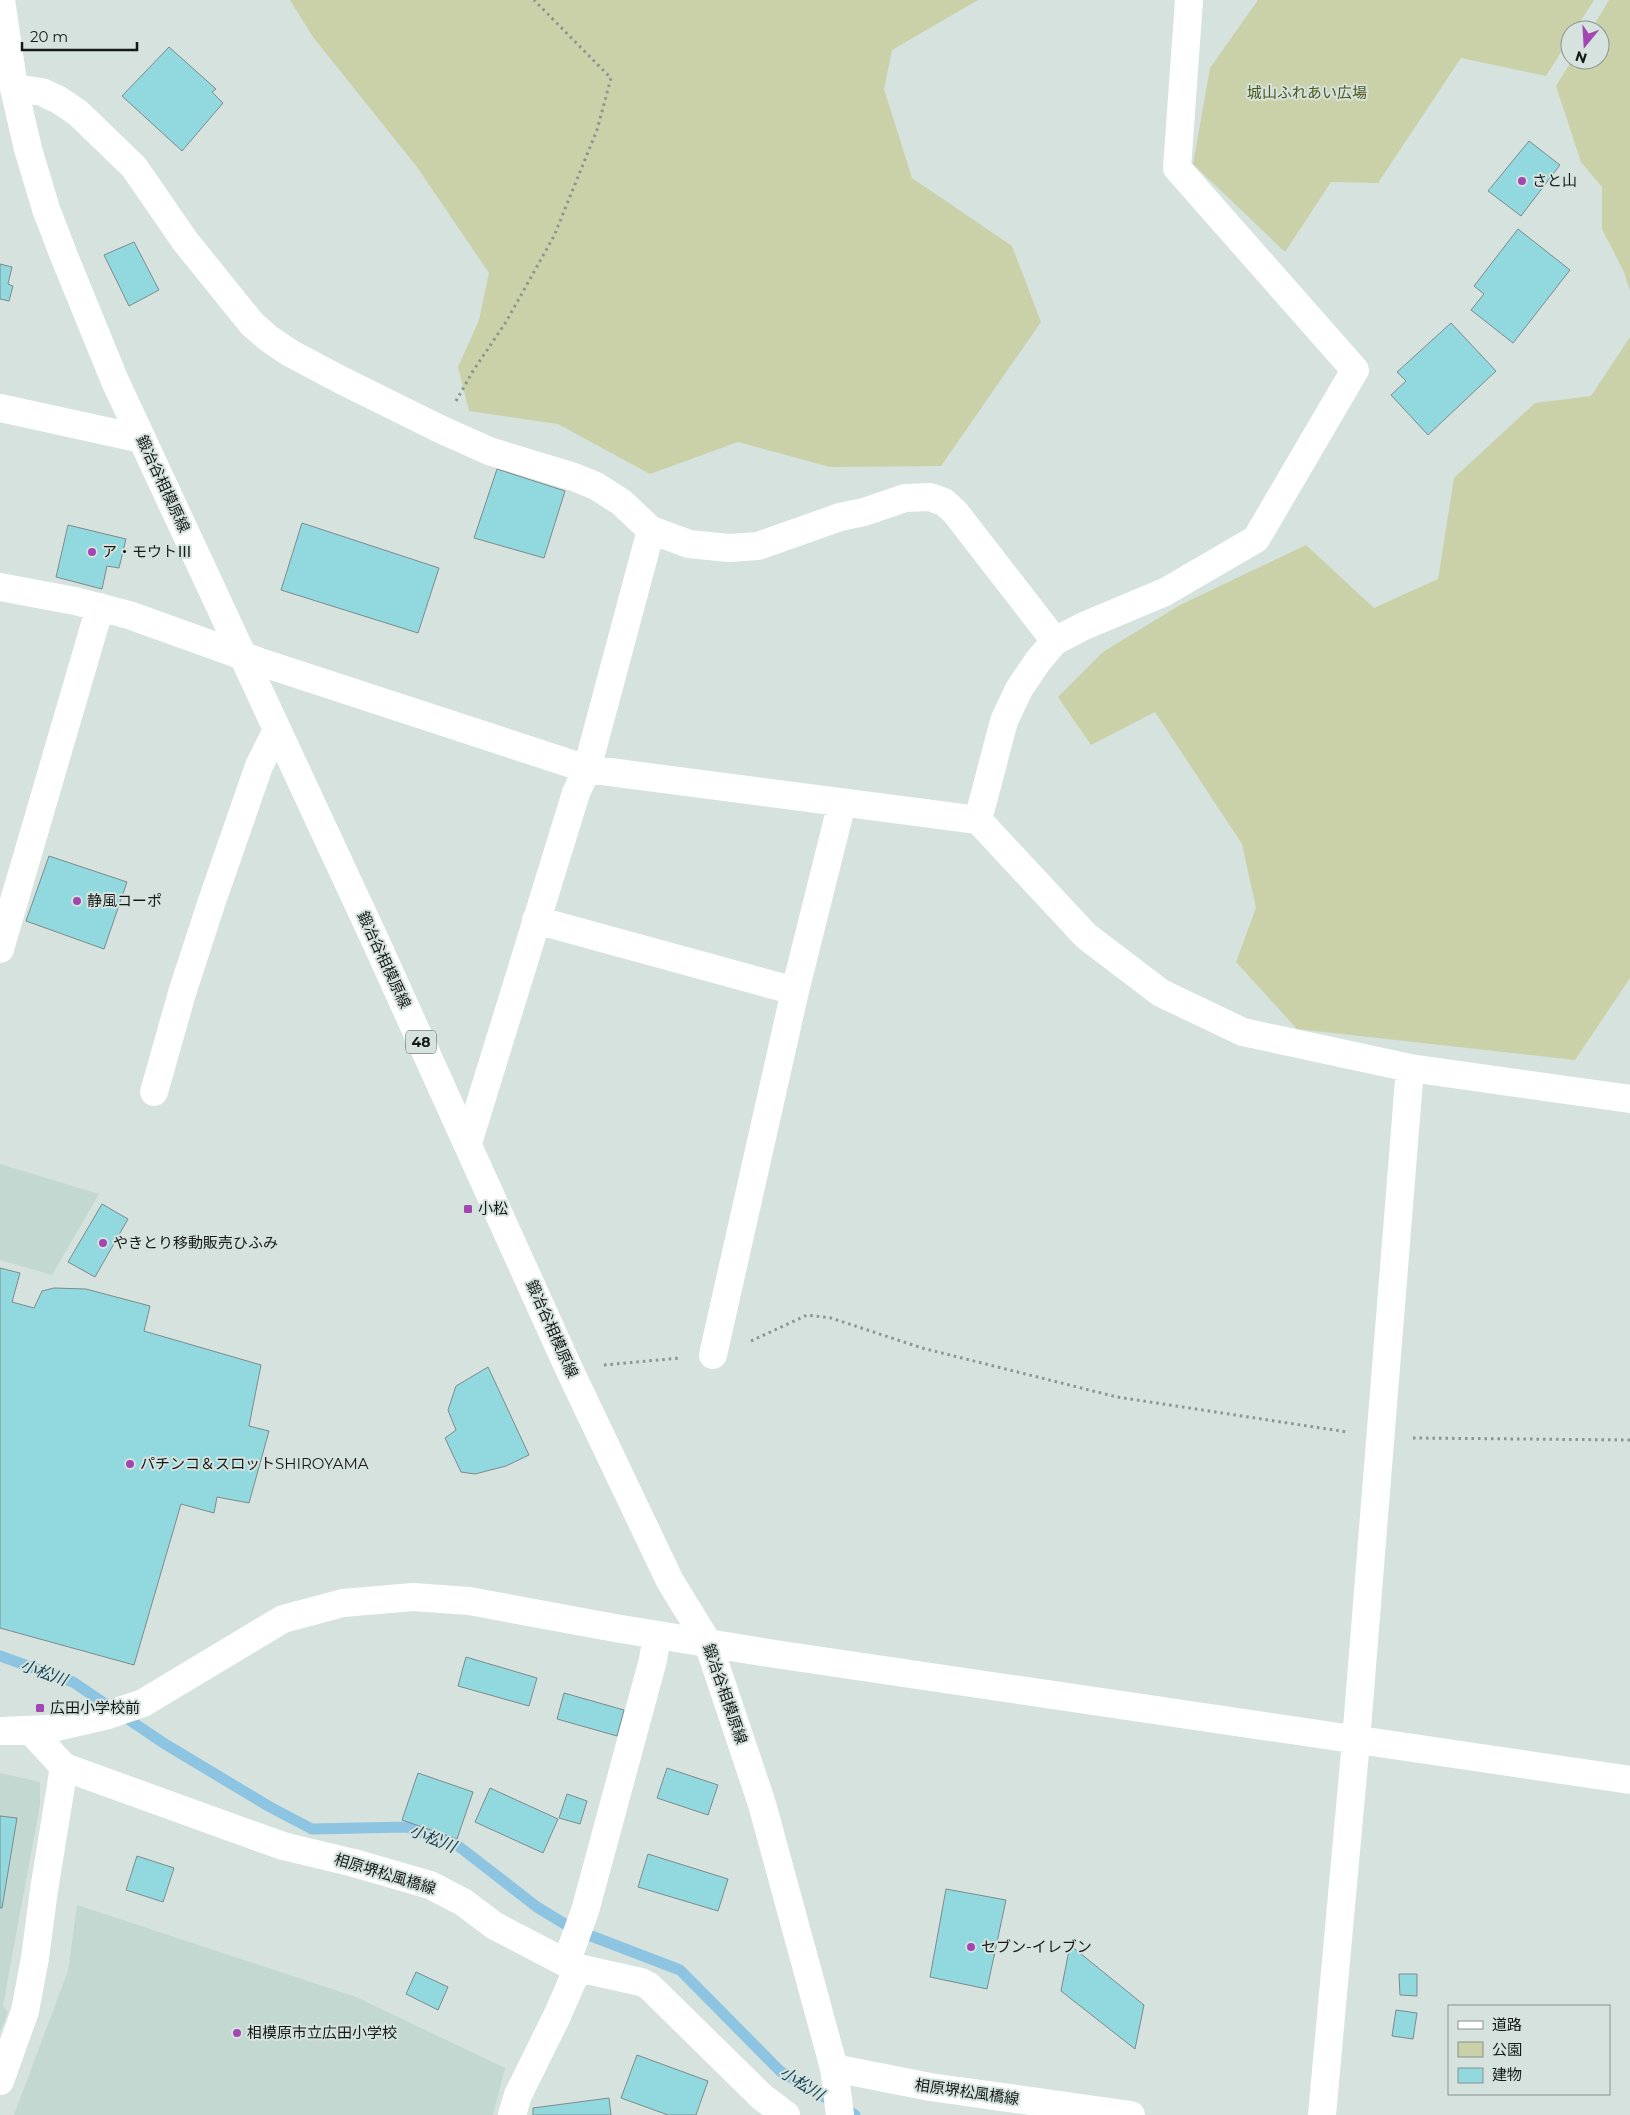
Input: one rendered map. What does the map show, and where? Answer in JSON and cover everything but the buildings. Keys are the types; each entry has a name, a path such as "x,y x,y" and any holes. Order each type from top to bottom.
{"street":[{"name":"鍛冶谷相模原線","path":"1,0 14,88 28,149 49,217 115,381 468,1143 570,1369 670,1581 708,1643 762,1804 835,2077"},
{"path":"978,820 1004,721 1020,689 1038,660 1055,641 1084,626 1165,592 1256,539 1355,370 1177,168 1189,0"},
{"path":"14,88 42,92 59,100 78,113 134,167 185,241 252,324 290,353 440,430 489,451 574,477 596,486 621,502 651,530 689,544 729,548 758,546 840,517 864,512 905,498 930,496 944,502 955,512 1055,641"},
{"path":"0,408 142,439"},
{"path":"468,1143 576,793 588,769 651,530"},
{"path":"0,587 75,601 129,615 242,655 588,769 978,820 1086,936 1161,993 1242,1032 1410,1068 1630,1099"},
{"path":"0,949 8,893 100,607"},
{"path":"154,1092 182,993 212,904 259,766 277,730"},
{"path":"713,1355 795,991 842,803"},
{"path":"536,920 795,991"},
{"path":"1322,2115 1356,1741 1410,1068"},
{"path":"0,1731 40,1730 108,1715 143,1703 283,1619 343,1603 413,1597 469,1601 708,1643 1356,1741 1630,1780"},
{"path":"512,2115 518,2095 557,2016 653,1660 657,1635"},
{"name":"相原堺松風橋線","path":"40,1730 64,1767 282,1846 354,1863 430,1886 463,1902 495,1926 571,1962 606,1975 635,1979 649,1986 762,2097 786,2115"},
{"path":"0,2081 25,2011 35,1958 64,1767"},
{"name":"48","path":"835,2077 840,2115"},
{"name":"相原堺松風橋線","path":"835,2077 930,2087 1131,2115"}],"path":[{"path":"440,430 473,371 506,322 554,236 597,130 612,78 534,0"},
{"path":"570,1369 722,1354 807,1315 832,1318 922,1348 1117,1396 1381,1437 1630,1440"}],"shaded area":[{"path":"0,1164 99,1194 52,1275 0,1260"},
{"path":"0,1773 40,1782 40,1804 3,2006 8,2012 0,2032"},
{"name":"相模原市立広田小学校","path":"77,1905 356,1997 505,2068 493,2115 14,2115 68,1971"}],"green space":[{"path":"290,0 978,0 892,50 884,89 912,178 1012,246 1041,322 941,466 830,467 738,442 650,474 558,424 469,411 458,367 479,320 489,273 417,167 313,37"},
{"name":"城山ふれあい広場","path":"1258,0 1594,0 1581,20 1560,20 1560,54 1546,76 1461,58 1378,183 1331,182 1285,252 1193,164 1210,68"},
{"path":"1609,0 1630,0 1630,291 1624,272 1602,229 1602,187 1581,162 1556,86 1566,70 1610,70 1610,20 1597,20"},
{"path":"1630,337 1630,978 1575,1060 1297,1029 1236,962 1256,908 1242,844 1155,712 1091,745 1058,697 1103,652 1180,605 1306,545 1374,608 1438,579 1454,478 1535,403 1591,396"}],"waterway":[{"name":"小松川","path":"0,1656 73,1682 165,1744 270,1807 312,1829 407,1827 457,1845 537,1907 573,1929 680,1970 780,2071 855,2115"}],"place":[{"name":"さと山","path":"1522,181"},
{"name":"ア・モウトⅢ","path":"92,552"},
{"name":"静風コーポ","path":"77,901"},
{"name":"小松","path":"468,1209"},
{"name":"やきとり移動販売ひふみ","path":"103,1243"},
{"name":"パチンコ＆スロットSHIROYAMA","path":"130,1464"},
{"name":"広田小学校前","path":"40,1708"},
{"name":"セブン-イレブン","path":"971,1947"},
{"name":"相模原市立広田小学校","path":"237,2033"}]}
